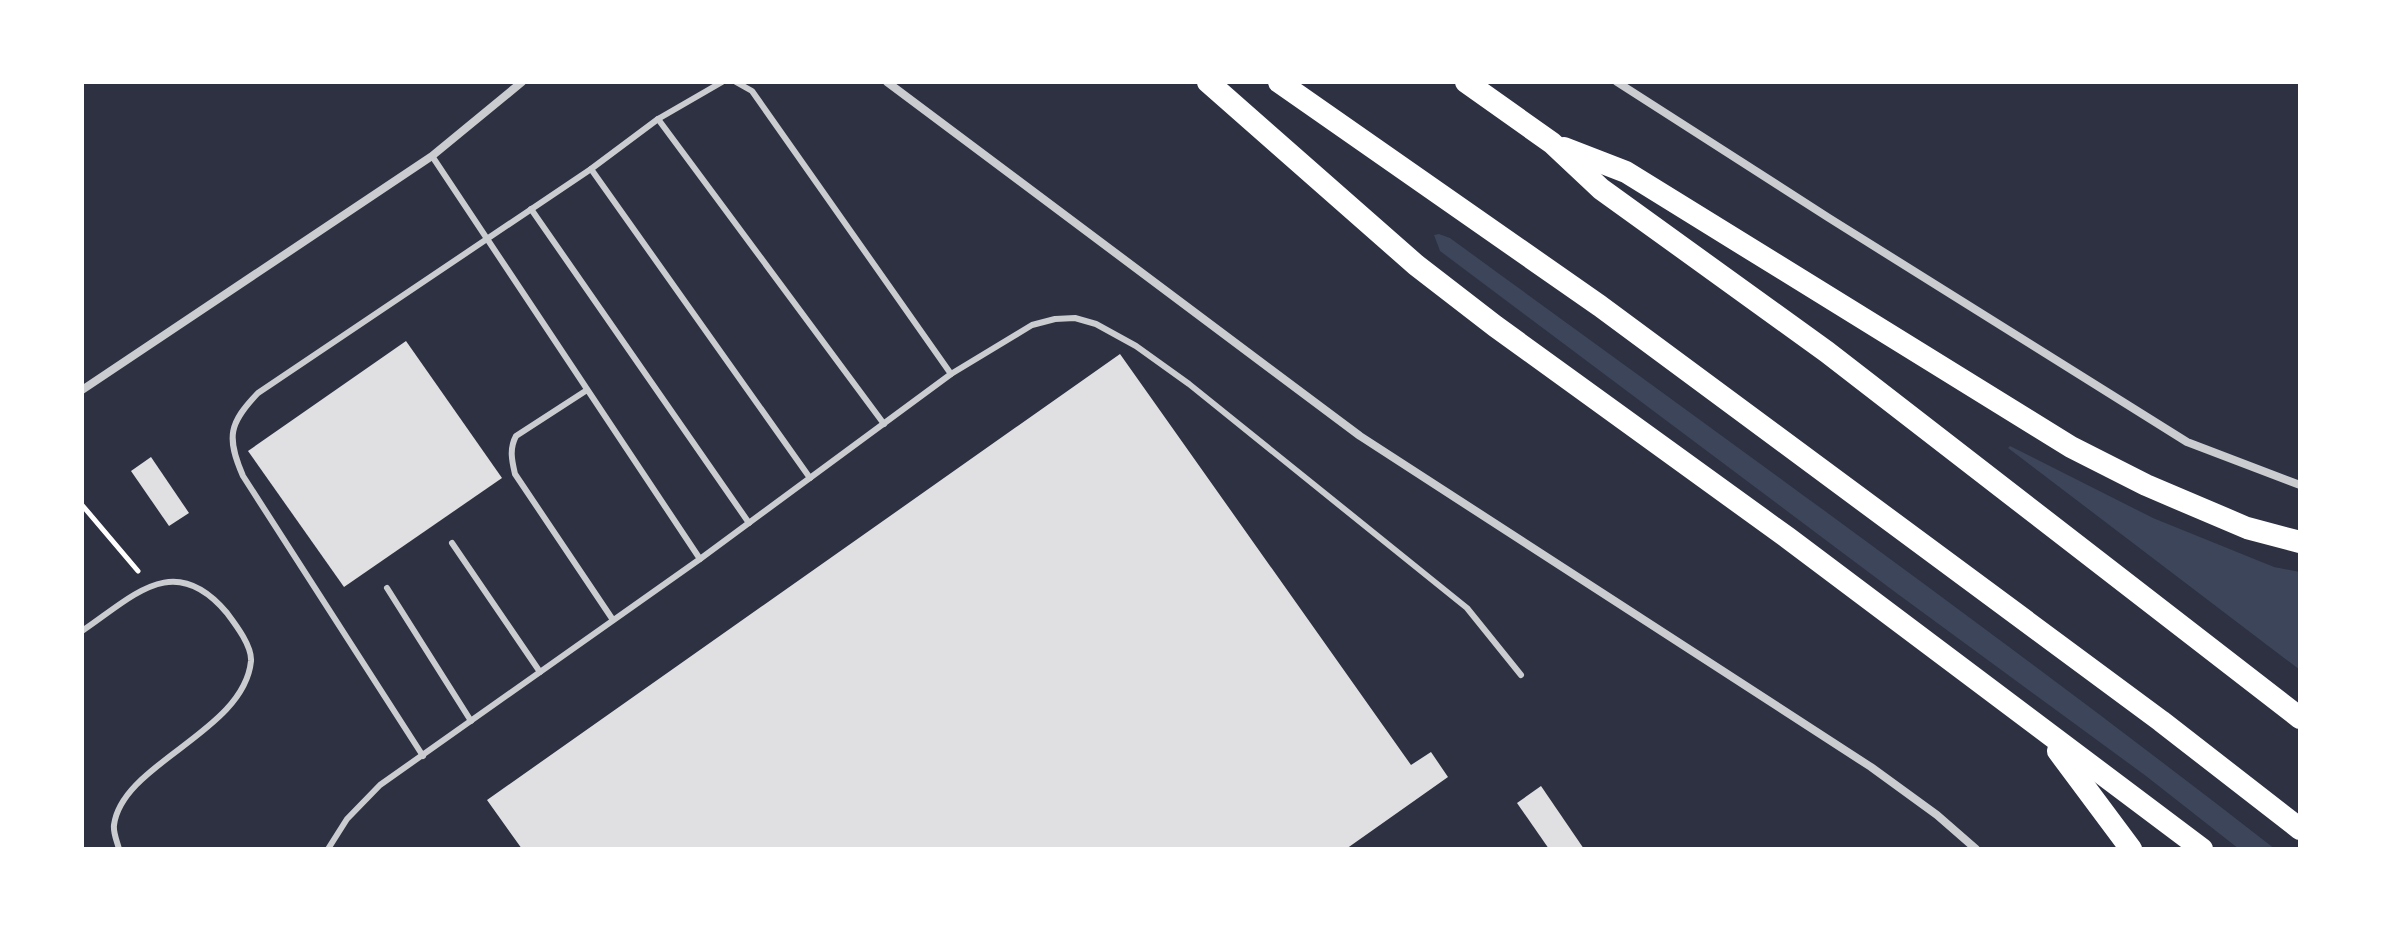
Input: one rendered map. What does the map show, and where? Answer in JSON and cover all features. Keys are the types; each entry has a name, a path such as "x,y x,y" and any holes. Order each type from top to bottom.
{"highway":[{"path":"1208,82 1427,274 1579,389 1788,538 2202,849"},
{"path":"1279,82 1600,306 2161,721 2300,829"},
{"path":"1466,82 1552,143 1601,189 1827,352 2300,718"},
{"path":"1552,143 1626,172 2071,447 2146,485 2247,528 2300,542"},
{"path":"2043,730 2131,849"}],"street":[{"path":"82,390 432,156 522,82"},
{"path":"887,82 1360,436 1871,767 1937,815 1976,849"},
{"path":"1617,82 2187,442 2300,485"}],"lane":[{"path":"423,756 243,476 234,456 231,433 240,412 258,393 591,169 658,119 722,82"},
{"path":"736,82 752,91 951,374"},
{"path":"658,119 884,424"},
{"path":"432,156 700,559"},
{"path":"591,169 810,478"},
{"path":"531,209 749,523"},
{"path":"328,849 347,819 380,785 700,559 951,374 1032,325 1075,318 1096,324 1136,346 1189,384 1467,608 1521,675"},
{"path":"587,390 516,436 511,445 512,456 515,474 613,620"},
{"path":"452,543 540,672"},
{"path":"82,631 148,586 169,580 195,585 216,601 238,627 251,659 244,686 229,708 134,788 118,810 113,829 119,849"},
{"path":"387,588 471,721"}],"path":[{"path":"82,505 141,574 129,582"}],"shaded area":[{"path":"1434,235 1450,238 1865,540 2275,849 2239,849 2146,776 1440,251"},
{"path":"2010,446 2153,518 2274,567 2300,572 2300,670 2008,448"}],"building":[{"path":"406,341 502,478 344,587 248,451"},
{"path":"1120,354 1411,765 1431,752 1448,777 1346,849 522,849 487,800"},
{"path":"151,457 189,513 169,526 131,471"},
{"path":"1541,786 1584,849 1549,849 1517,803"}]}
